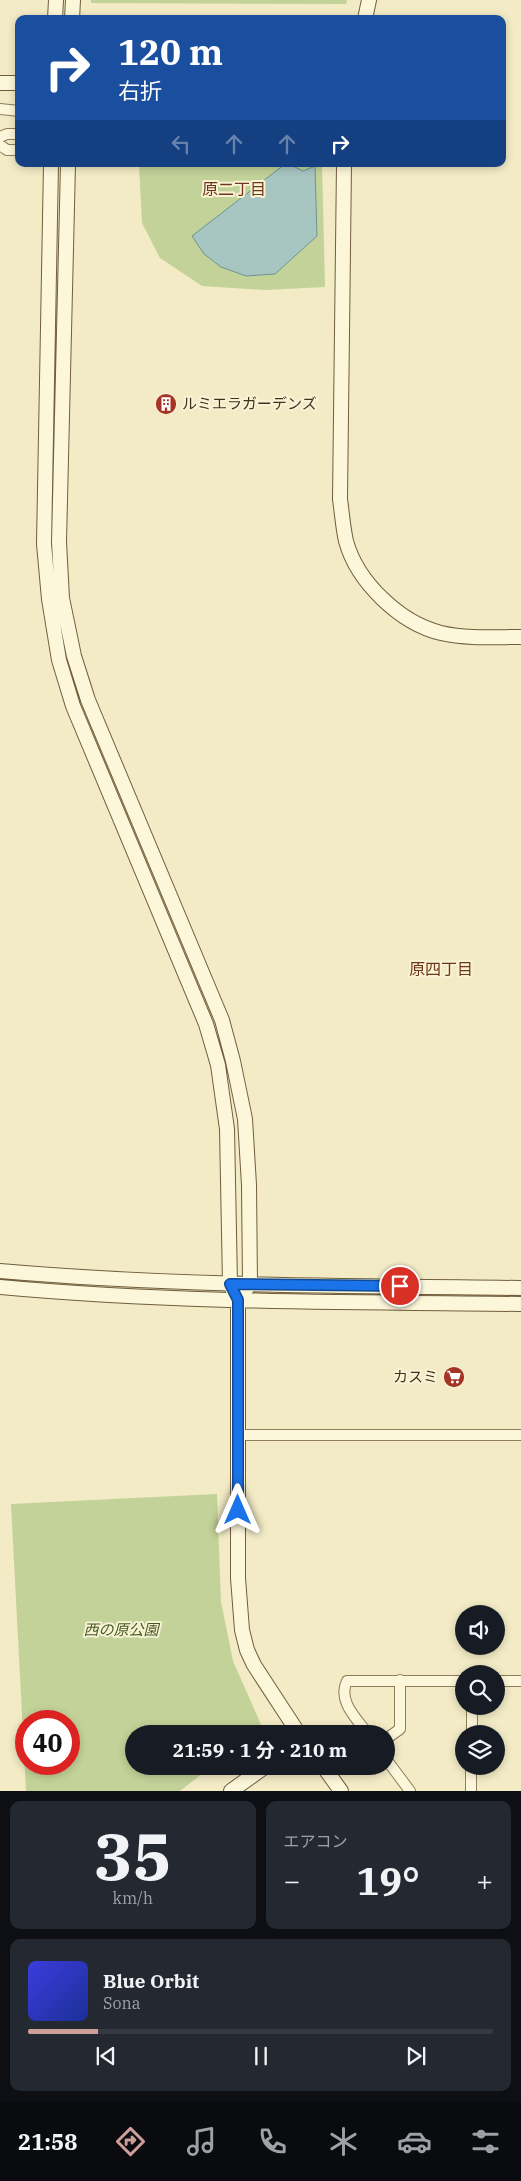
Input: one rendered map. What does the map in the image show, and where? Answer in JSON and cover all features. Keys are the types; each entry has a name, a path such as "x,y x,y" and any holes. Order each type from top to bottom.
{"street":[{"path":"55,15 56,0"},
{"path":"72,15 73,0"},
{"path":"365,15 369,0"},
{"path":"0,83 15,84"},
{"path":"0,109 15,111"},
{"path":"51,167 44,544 49,599 59,660 73,706 206,1024 218,1065 228,1130 230,1284 238,1300 238,1578 242,1630 247,1650 254,1665 294,1725"},
{"path":"68,167 59,542 62,598 74,656 88,700 222,1020 234,1061 245,1119 249,1184 250,1284 238,1300"},
{"path":"344,167 340,499 347,542 365,580 386,604 414,622 440,633 470,637 521,637"},
{"path":"0,1271 84,1278 230,1284 521,1288"},
{"path":"0,1287 86,1295 238,1300 521,1304"},
{"path":"238,1435 521,1435"},
{"path":"395,1733 400,1729 400,1680"},
{"path":"362,1725 345,1702 345,1686 347,1681 455,1681"},
{"path":"505,1681 521,1681"},
{"path":"395,1771 410,1791"},
{"path":"231,1791 253,1775"},
{"path":"329,1775 340,1791"},
{"path":"471,1775 471,1791"}],"green space":[{"path":"91,0 347,0 346,4 91,3"},
{"path":"139,167 322,167 325,287 265,290 202,286 160,258 142,223"},
{"name":"西の原公園","path":"217,1494 221,1602 233,1661 261,1725 125,1725 125,1775 200,1775 180,1791 26,1791 25,1775 80,1775 80,1710 22,1710 11,1504"}],"water":[{"path":"281,167 295,167 303,171 315,167 317,236 275,274 246,276 221,267 204,254 192,236"}],"place":[{"name":"ルミエラガーデンズ","path":"166,404"},
{"name":"カスミ","path":"454,1377"}],"district":[{"name":"原二丁目","path":"234,189"},
{"name":"原四丁目","path":"441,969"}],"route":[{"path":"238,1510 238,1300 230,1284 400,1286"}]}
